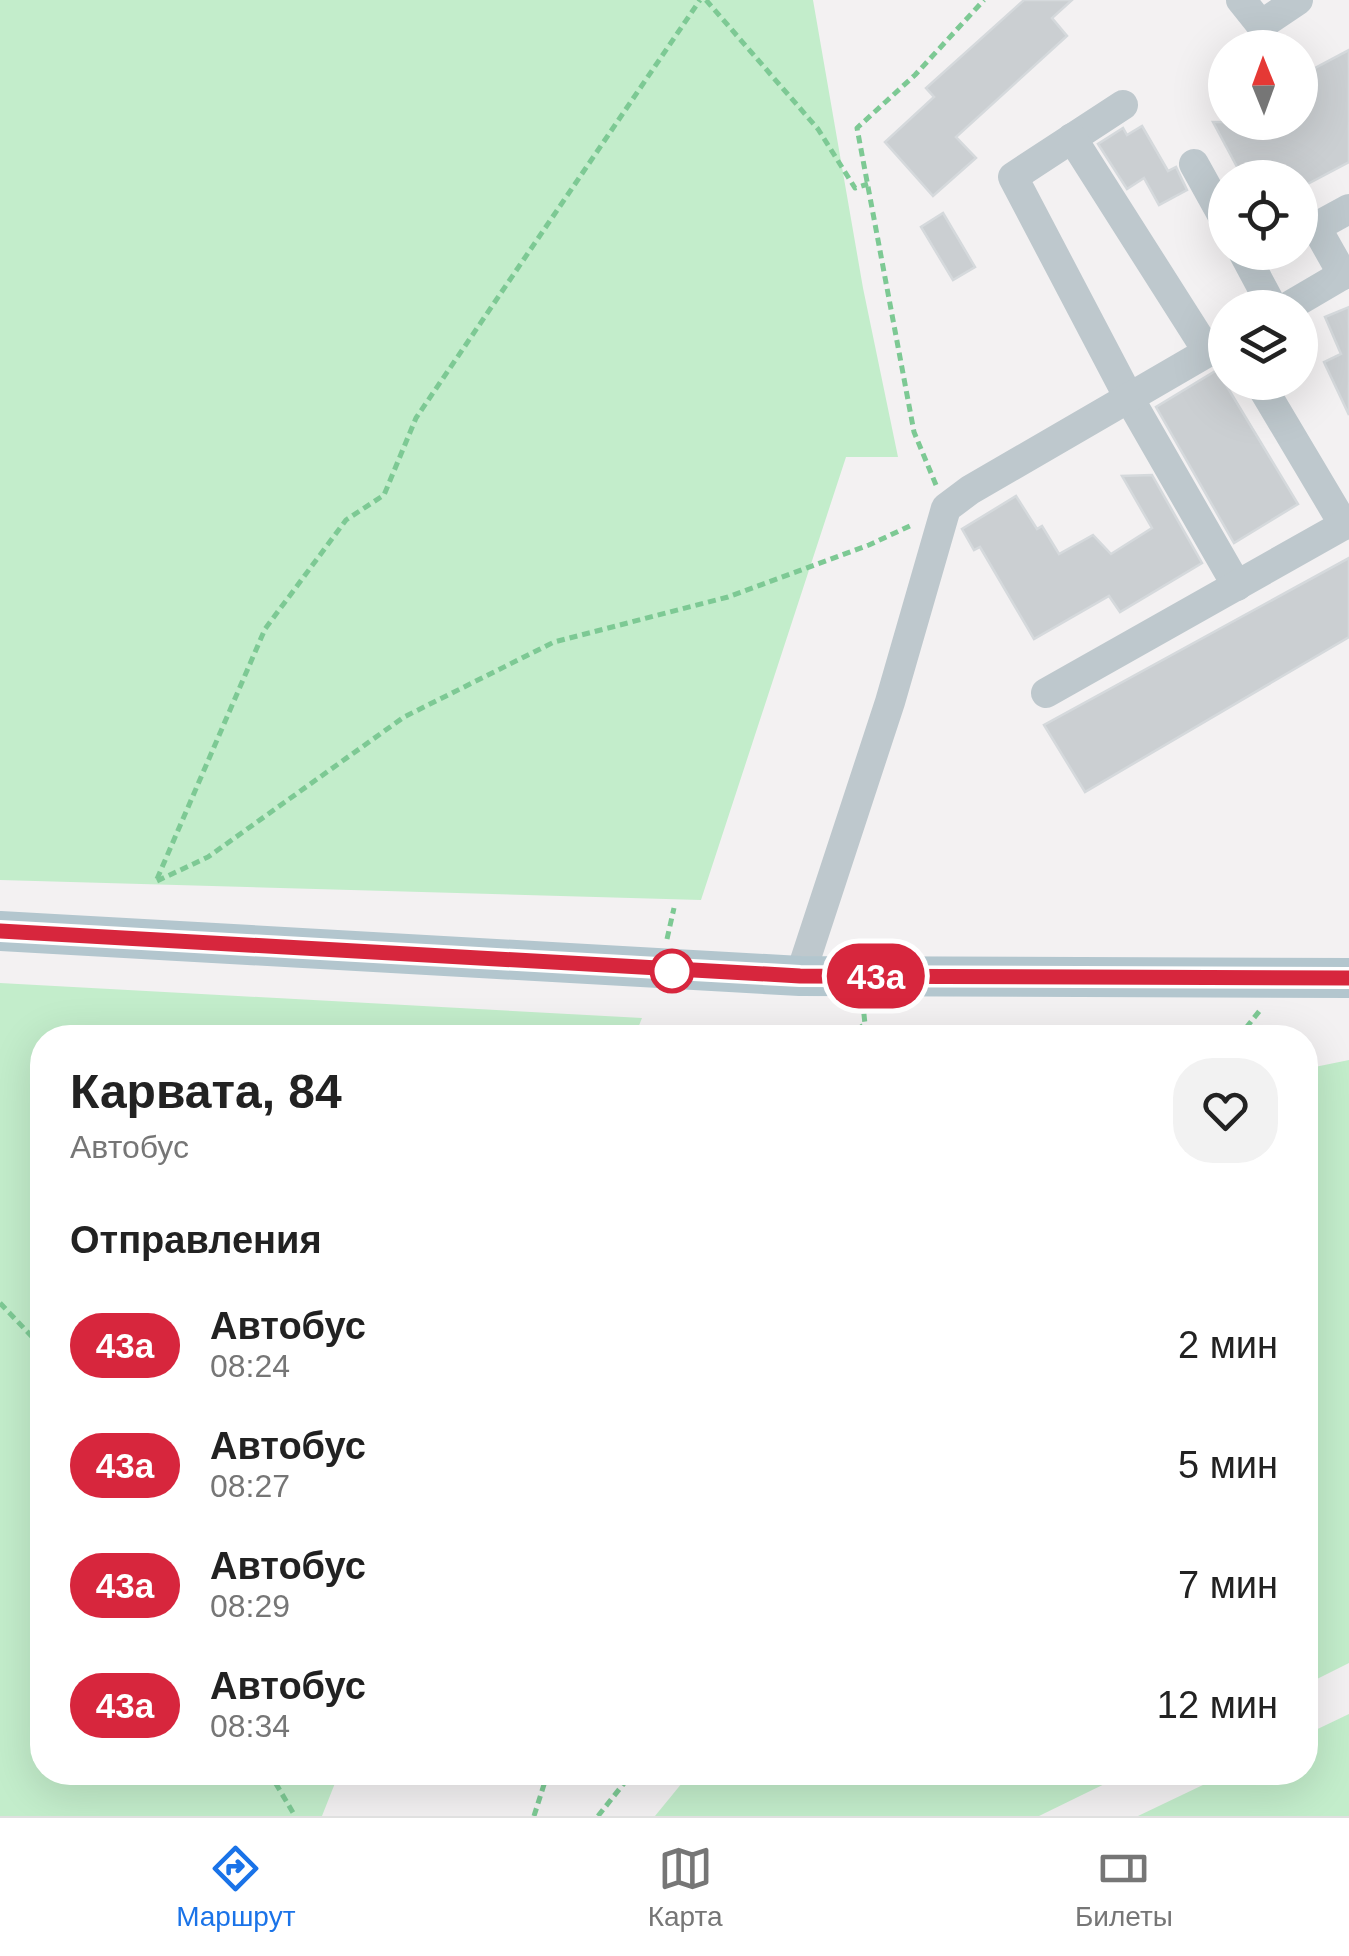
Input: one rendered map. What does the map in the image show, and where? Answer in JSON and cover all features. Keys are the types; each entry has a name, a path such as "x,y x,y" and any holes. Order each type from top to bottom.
{"main road":[{"path":"0,930 800,976 1349,978"}],"lane":[{"path":"1241,0 1261,26 1298,0"},
{"path":"1123,104 1013,177 1130,398 1237,586"},
{"path":"1072,138 1208,335"},
{"path":"1194,164 1208,189"},
{"path":"1317,290 1346,273 1316,227 1349,209"},
{"path":"800,976 890,702 946,508 970,490 1208,352"},
{"path":"1046,693 1347,524 1270,400"}],"path":[{"path":"868,184 855,188 818,129 703,0 416,418 384,495 346,520 265,629 156,881 208,857 404,717 554,642 728,597 869,545 946,508 914,432 868,184 857,128 914,75 984,0"},
{"path":"863,1002 864,1025"},
{"path":"0,1303 30,1335"},
{"path":"276,1785 295,1816"},
{"path":"534,1816 544,1785"},
{"path":"598,1816 623,1785"}],"green space":[{"path":"0,0 813,0 863,288 898,457 846,457 701,900 0,880"},
{"path":"0,983 642,1018 639,1025 30,1025 30,1785 334,1785 322,1816 0,1816"},
{"path":"1349,1060 1349,1663 1318,1678 1318,1066"},
{"path":"1349,1714 1349,1816 1138,1816 1203,1785 1318,1785 1318,1729"},
{"path":"680,1785 1102,1785 1039,1816 655,1816"}],"building":[{"path":"1024,0 1072,0 1052,18 1067,36 956,137 976,158 933,196 885,142 934,97 926,88"},
{"path":"1349,50 1349,162 1318,178 1318,160 1233,160 1223,140 1318,140 1318,66"},
{"path":"1142,126 1168,171 1176,167 1187,190 1159,205 1144,178 1127,189 1098,144 1123,128 1127,135"},
{"path":"943,213 975,267 953,280 921,227"},
{"path":"1349,307 1349,415 1324,362 1341,354 1325,317"},
{"path":"1208,375 1208,400 1235,400 1298,504 1234,543 1156,407"},
{"path":"1152,475 1202,563 1120,612 1109,596 1034,639 980,547 974,550 962,529 1016,496 1037,529 1042,526 1059,554 1093,535 1111,554 1152,528 1122,476"},
{"path":"1349,558 1349,637 1085,792 1044,725"}],"bus line":[{"name":"43а","path":"0,931 800,976 1349,978"}]}
